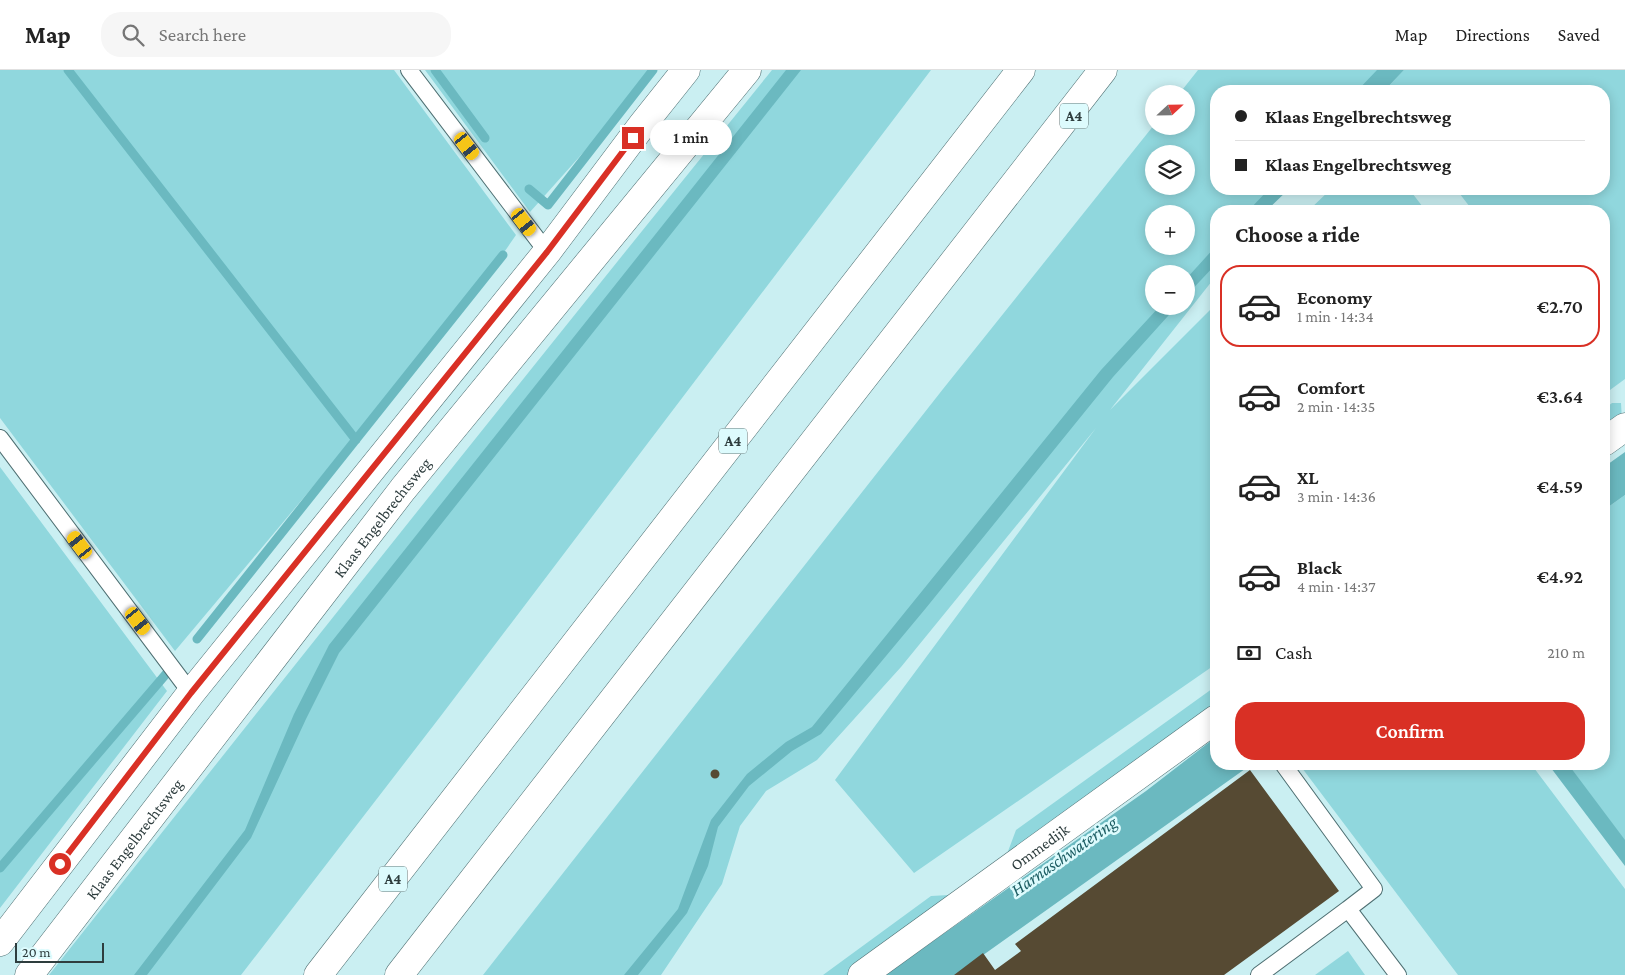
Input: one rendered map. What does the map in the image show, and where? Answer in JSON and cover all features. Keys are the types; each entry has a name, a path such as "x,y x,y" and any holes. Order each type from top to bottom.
{"main road":[{"path":"0,942 191,693 547,252 686,70"},
{"name":"Klaas Engelbrechtsweg","path":"29,975 403,489 746,70"},
{"name":"A4","path":"999,99 1017,70"},
{"name":"A4","path":"318,975 1021,70"},
{"name":"A4","path":"398,975 1103,70"},
{"name":"A4","path":"1032,162 1116,70"},
{"path":"1610,438 1625,427"},
{"name":"Ommedijk","path":"862,975 1210,723"}],"lane":[{"path":"410,70 547,252"},
{"path":"0,438 191,693"},
{"path":"1258,975 1374,888 1288,770"},
{"path":"1348,909 1398,975"}],"shaded area":[{"path":"0,70 394,70 516,235 478,290 175,651 0,418"},
{"path":"425,70 657,70 530,212"},
{"path":"772,70 931,70 440,717 241,975 49,975 409,521"},
{"path":"1198,70 1379,70 1367,85 1210,85 1210,195 1280,195 1272,205 1210,205 1210,284 1195,303 1195,265 1145,265 1145,315 1185,315 1110,410 1210,310 1210,668 914,873 835,780 1096,428 901,667 817,760 766,791 740,826 722,884 661,975 483,975 943,389 1146,135 1195,135 1195,85 1186,85"},
{"path":"1404,70 1625,70 1625,379 1610,390 1610,205 1468,205 1461,195 1610,195 1610,85 1390,85"},
{"path":"1325,195 1414,195 1421,205 1314,205"},
{"path":"1621,403 1622,420 1610,429 1610,404"},
{"path":"0,467 167,691 0,908"},
{"path":"1625,495 1625,864 1554,770 1610,770 1610,506"},
{"path":"1210,690 1210,715 1007,854 1016,830"},
{"path":"1304,770 1536,770 1625,889 1625,975 1458,975"},
{"path":"949,895 943,908 852,975 823,975 931,896"},
{"path":"1348,951 1365,975 1315,975"}],"water":[{"path":"786,70 801,70 339,653 251,838 147,975 134,975 245,830 294,714 329,645"},
{"path":"1377,70 1404,70 1390,85 1363,85"},
{"path":"1263,195 1283,195 1272,205 1254,205"},
{"path":"1210,253 1210,270 1195,286 1195,269"},
{"path":"1152,315 1169,315 1113,377 926,608 821,734 792,751 749,786 718,827 708,866 687,913 638,975 624,975 678,909 711,820 747,774 786,742 812,727 1101,370"},
{"path":"1625,452 1625,495 1610,506 1610,463"},
{"name":"Harnaschwatering","path":"1210,742 1210,770 1244,770 955,975 885,975 1146,791"},
{"path":"1553,770 1572,770 1625,840 1625,866"}],"building":[{"path":"715,770 719,774 715,778 711,774"},
{"path":"1250,770 1339,891 1224,975 954,975 983,953 995,970 1021,951 1015,944"}],"waterway":[{"path":"68,70 356,440"},
{"path":"435,70 485,138"},
{"path":"529,189 548,205 653,70"},
{"path":"197,639 503,255"},
{"path":"0,868 172,667"}],"route":[{"path":"60,864 191,693 547,252 633,138"}]}
